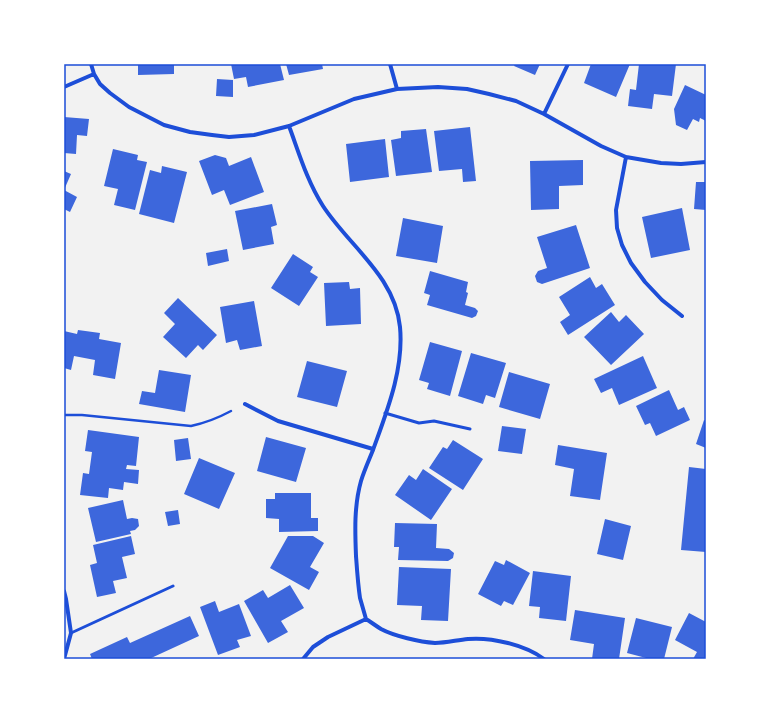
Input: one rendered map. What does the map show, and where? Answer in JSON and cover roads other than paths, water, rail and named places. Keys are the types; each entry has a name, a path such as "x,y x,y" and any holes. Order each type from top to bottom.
{"street":[{"path":"91,64 94,74 100,84 129,107 164,125 190,132 229,137 254,135 289,126 354,100 397,89 438,87 467,89 516,101 544,114 601,146 626,157 661,163 681,164 706,162"},
{"path":"390,64 397,89"},
{"path":"544,114 568,64"},
{"path":"64,87 94,74"},
{"path":"289,126 311,186 341,230 376,270 384,282 392,296 400,326 401,347 394,387 361,481 356,510 355,536 357,567 360,599 366,619 381,629 415,640 435,643 470,639 488,639 519,646 544,659"},
{"path":"626,157 616,210 617,228 622,245 631,263 645,282 662,300 682,316"},
{"path":"245,404 278,421 373,450"},
{"path":"64,591 71,633 64,659"},
{"path":"302,659 314,647 328,637 366,619"}],"lane":[{"path":"385,413 419,423 434,421 470,428"},
{"path":"71,633 173,586"}]}
